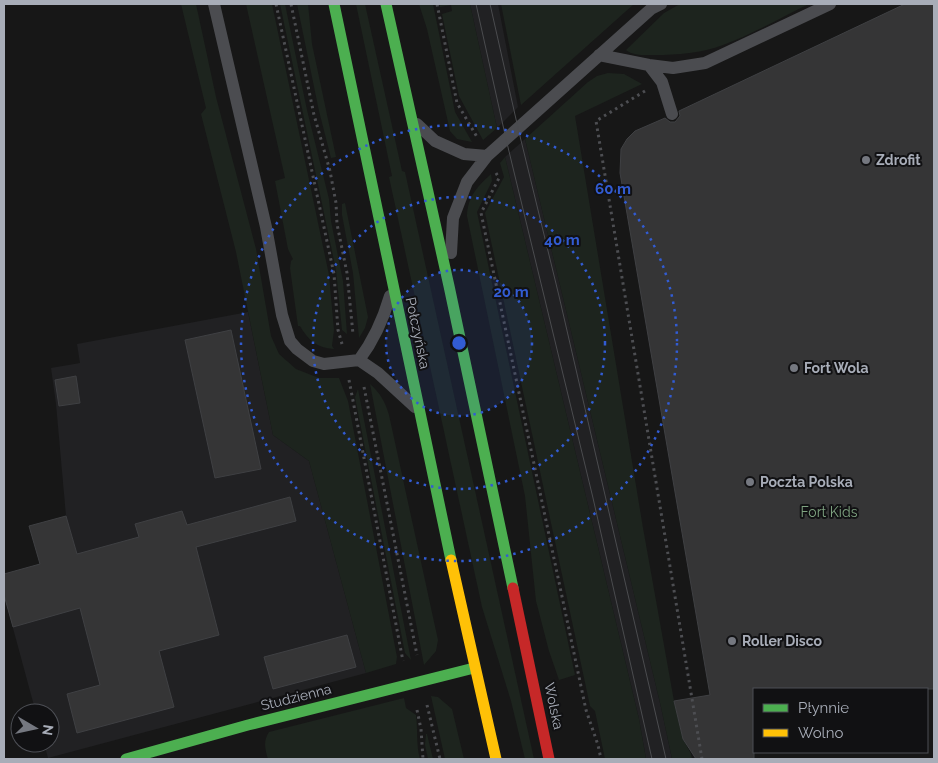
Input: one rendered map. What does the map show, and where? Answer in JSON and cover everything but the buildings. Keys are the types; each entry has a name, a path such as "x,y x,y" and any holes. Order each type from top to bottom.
{"main road":[{"name":"Połczyńska","path":"334,4 474,668"},
{"path":"386,4 449,286"},
{"name":"Wolska","path":"449,286 550,759"},
{"path":"474,668 496,759"},
{"name":"Studzienna","path":"126,759 248,725 474,668"}],"lane":[{"path":"214,4 266,227 282,315 290,341 313,361 324,364 346,363 359,360 383,321 393,286"},
{"path":"449,286 453,218 467,182 488,156 652,8 660,4"},
{"path":"599,55 673,68 705,63 830,4"},
{"path":"650,65 662,82 672,114"},
{"path":"412,119 435,141 464,154 488,156"},
{"path":"359,360 378,374 420,412"}],"path":[{"path":"291,4 314,114 330,171 336,203 337,224 347,273 354,338"},
{"path":"437,4 457,103 499,178 481,213 586,710 601,759"},
{"path":"645,91 596,121 702,759"},
{"path":"363,383 418,658"},
{"path":"426,698 440,759"},
{"path":"416,703 421,729 423,759"}],"shaded area":[{"path":"181,4 196,4 216,97 256,249 271,336 279,354 296,369 319,378 339,378 348,401 397,657 396,664 366,673 309,461 273,435 236,252 201,114 206,108"},
{"path":"246,4 272,4 329,275 334,330 332,346 334,349 318,345 298,326 290,268 293,259 288,249 275,181 285,178"},
{"path":"280,4 285,4 307,110 329,199 331,221 343,281 347,334 342,330 336,270"},
{"path":"297,4 308,4 312,44 336,157 331,158 319,111"},
{"path":"356,4 365,4 402,171 405,172 534,759 525,759 511,701 482,607 389,177 392,176"},
{"path":"419,4 433,4 455,112 472,142 457,139 450,131 427,29"},
{"path":"440,4 470,4 497,128 483,140 459,96 442,14 452,11 451,5 440,7"},
{"path":"470,4 498,4 518,107 497,128"},
{"path":"501,4 634,4 521,105"},
{"path":"680,4 809,4 744,36 707,50 681,54 648,55 636,54 626,50 664,13"},
{"path":"608,73 624,74 642,84 575,116 643,528 674,701 683,739 692,759 672,759 525,139 588,82 597,76"},
{"path":"525,139 672,759 646,759 639,719 505,157"},
{"path":"505,157 639,719 646,759 605,759 595,711 590,706 485,213 504,177 500,163"},
{"path":"491,174 492,181 477,212 575,675 559,680 536,601 525,496 467,216 471,197 481,183"},
{"path":"345,203 368,317 365,328 359,338 353,273 342,215 342,204"},
{"path":"248,312 273,435 309,461 366,673 48,758 47,753 60,753 60,703 33,703 4,595 4,574 77,554 66,516 51,368 80,363 77,344"},
{"path":"370,384 382,398 389,415 438,640 436,651 424,665"},
{"path":"358,389 411,660 405,653 355,397"},
{"path":"431,696 438,697 452,709 464,759 445,759"},
{"path":"404,698 406,708 416,715 420,759 268,759 265,745 269,732"},
{"path":"426,734 433,759 428,759 425,745"}],"tram line":[{"path":"476,4 506,139 593,498 652,759"},
{"path":"490,4 666,759"}],"traffic: fast":[{"path":"334,4 451,560"},
{"path":"386,4 449,286 513,588"},
{"path":"126,759 248,725 474,668"}],"traffic: slow":[{"path":"451,560 496,759"}],"traffic: jam":[{"path":"513,588 549,759"}],"place":[{"name":"Zdrofit","path":"866,160"},
{"name":"Fort Wola","path":"794,368"},
{"name":"Poczta Polska","path":"750,482"},
{"name":"Roller Disco","path":"732,641"}],"park label":[{"name":"Fort Kids","path":"829,512"}]}
